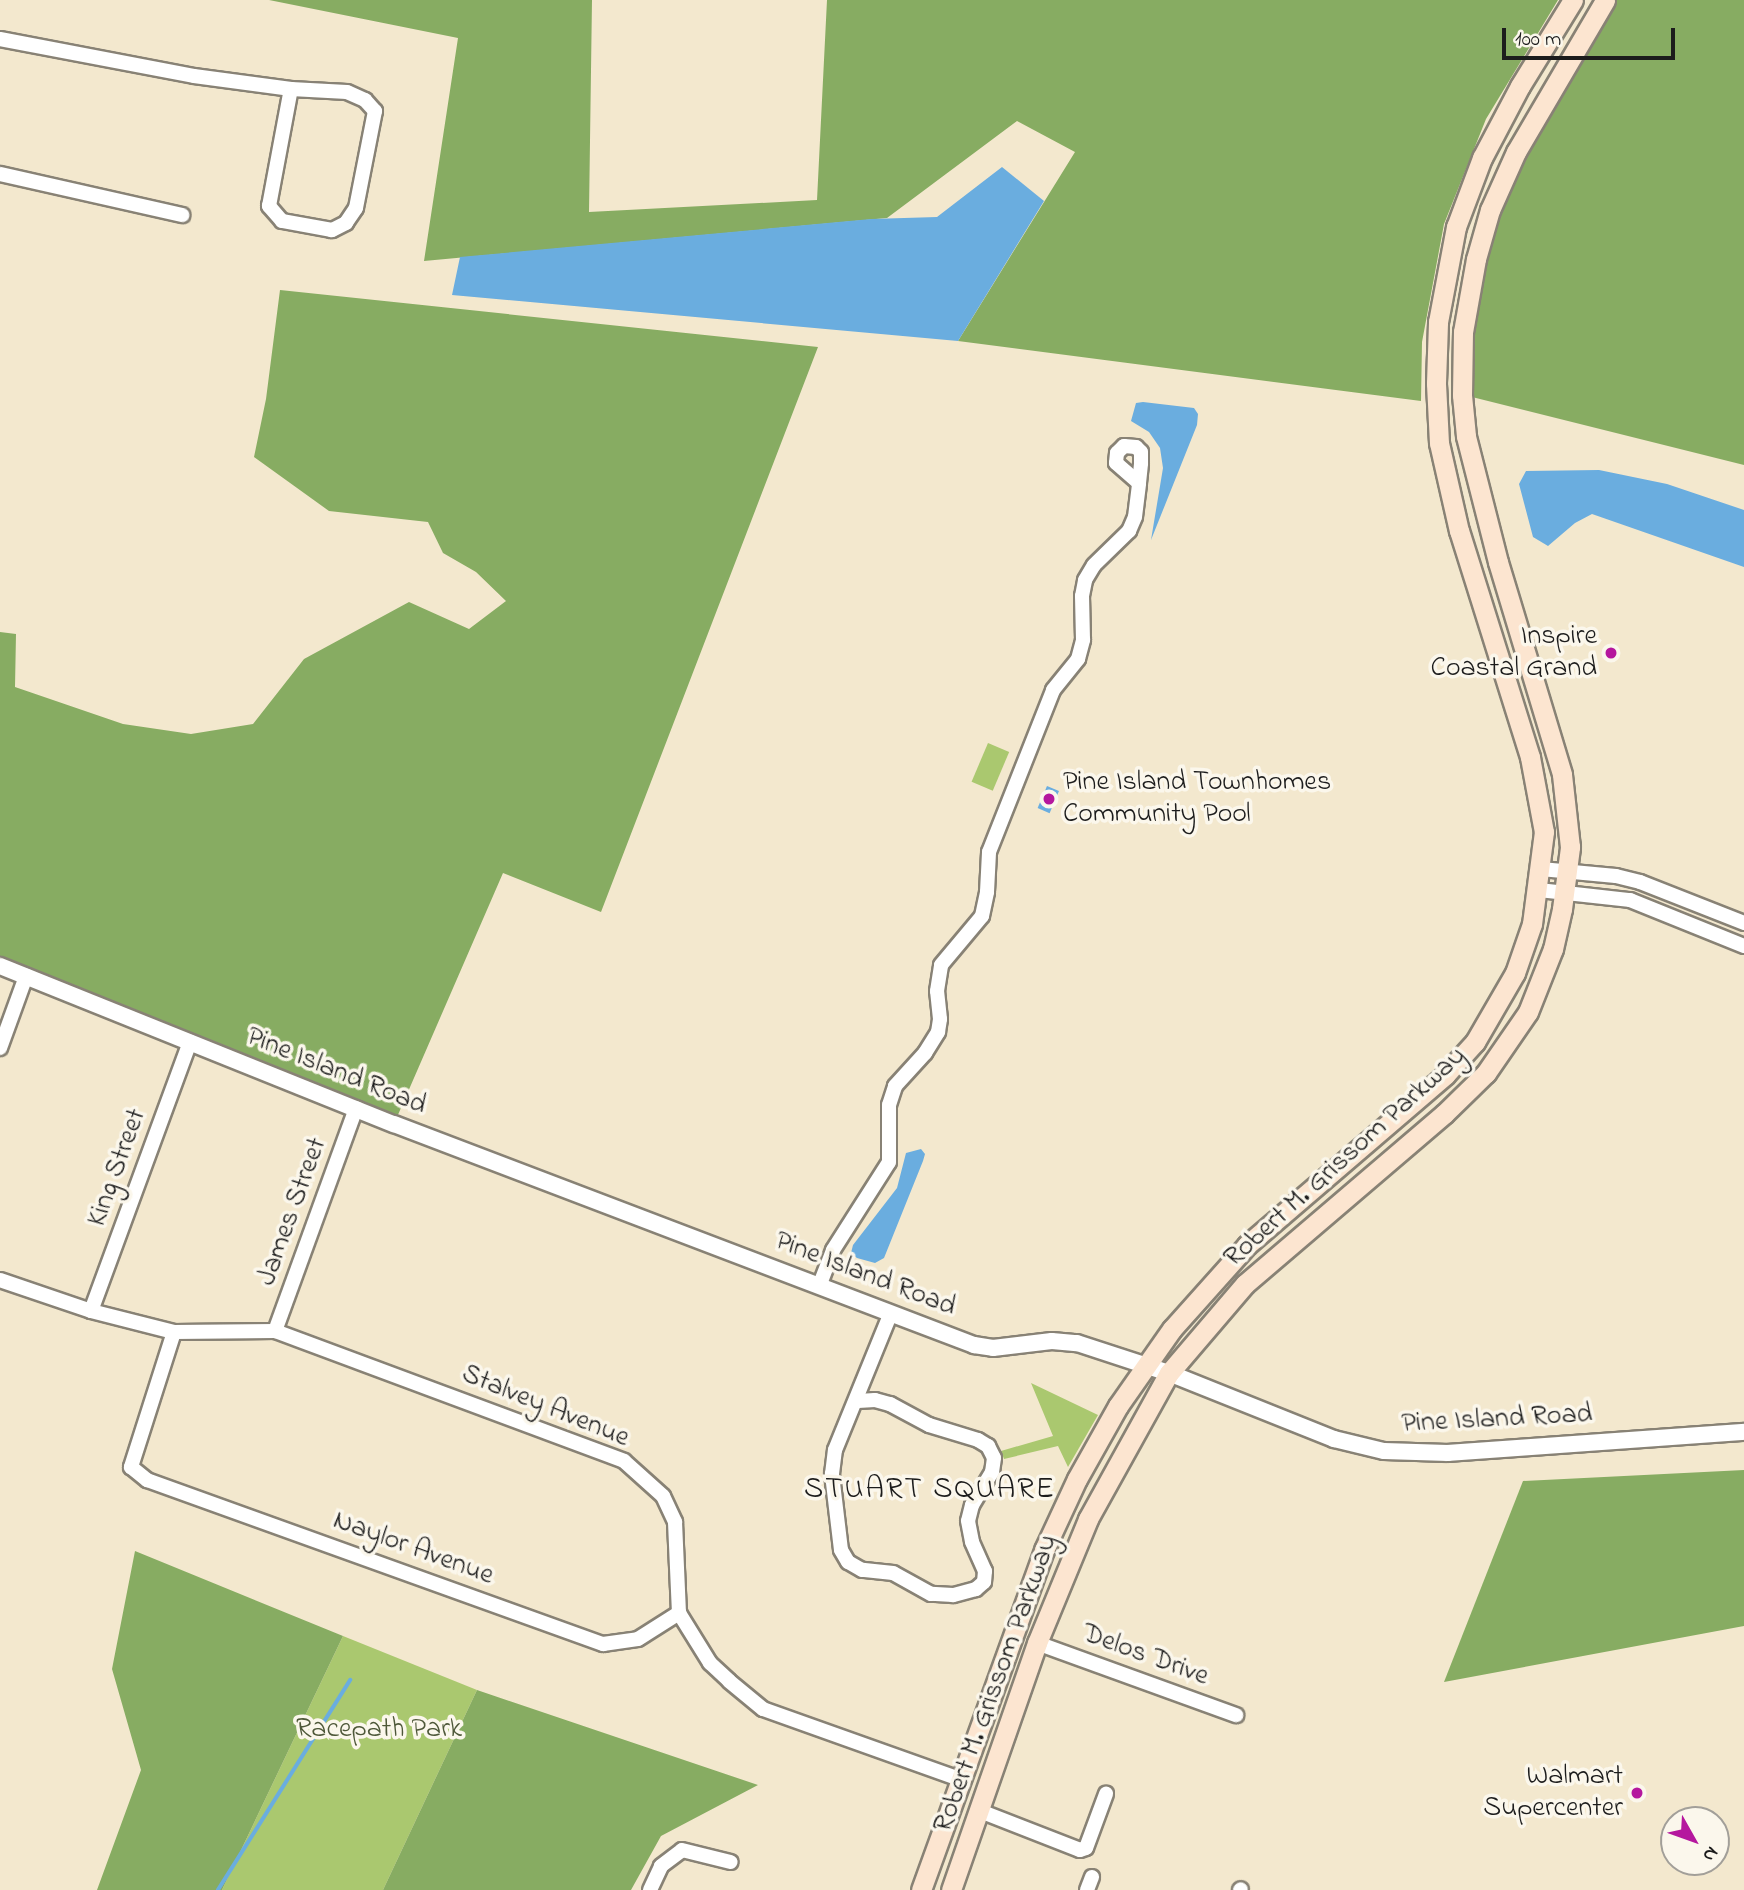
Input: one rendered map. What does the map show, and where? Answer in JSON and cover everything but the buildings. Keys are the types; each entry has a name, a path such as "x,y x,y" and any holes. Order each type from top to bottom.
{"main road":[{"name":"Robert M. Grissom Parkway","path":"921,1890 1044,1550 1077,1479 1146,1364 1209,1285 1247,1245 1445,1075 1475,1042 1515,973 1532,924 1539,890 1544,832 1530,757 1459,531 1439,443 1436,383 1438,321 1456,227 1482,158 1520,86 1573,0"},
{"name":"Robert M. Grissom Parkway","path":"951,1890 1037,1643 1068,1567 1122,1454 1169,1373 1245,1284 1444,1114 1486,1073 1528,1012 1552,949 1568,871 1570,847 1562,774 1498,562 1466,436 1462,395 1463,331 1476,260 1490,210 1516,152 1605,0"},
{"path":"1044,1550 1061,1554 1068,1567"}],"street":[{"path":"0,39 194,76 291,89 348,92 365,100 376,111 356,208 346,222 332,230 282,221 269,206 291,89"},
{"path":"0,174 182,215"},
{"path":"820,1284 833,1250 889,1162 891,1096 899,1078 925,1053 938,1032 940,1019 937,991 941,965 982,916 987,892 989,852 1053,690 1073,668 1082,650 1082,596 1085,580 1094,565 1129,531 1135,517 1139,483"},
{"path":"1541,869 1640,882 1744,923"},
{"path":"1539,890 1630,900 1744,946"},
{"path":"1689,924 1695,903"},
{"name":"Pine Island Road","path":"0,966 356,1108 974,1345 993,1348 1052,1341 1077,1343 1146,1364 1334,1438 1384,1451 1448,1453 1744,1432"},
{"path":"0,1048 26,976"},
{"name":"King Street","path":"91,1311 190,1042"},
{"name":"James Street","path":"275,1332 356,1108"},
{"name":"Stalvey Avenue","path":"0,1280 91,1311 174,1332 275,1332 624,1461 663,1496 675,1522 679,1613 710,1663 763,1709 960,1779"},
{"path":"858,1401 875,1400 890,1404 929,1425 978,1440 988,1446 994,1458 992,1472 972,1506 968,1521 972,1542 985,1571 984,1582 976,1589 953,1595 931,1594 904,1577 862,1570 848,1562 841,1550 832,1475 835,1450 858,1401 891,1313"},
{"name":"Naylor Avenue","path":"174,1332 131,1467 147,1480 603,1644 638,1639 679,1613"},
{"name":"Delos Drive","path":"1037,1643 1236,1715"},
{"path":"979,1811 1080,1850 1086,1849 1106,1794"},
{"path":"650,1890 661,1866 682,1850 731,1861"}],"green space":[{"path":"269,0 592,0 589,212 817,200 827,0 1558,0 1486,119 1444,224 1422,342 1421,401 958,341 1075,152 1017,121 887,218 424,261 458,38"},
{"path":"1605,0 1744,0 1744,465 1464,395 1463,332 1493,210"},
{"path":"280,290 818,347 601,912 503,873 394,1124 0,966 0,632 16,634 15,687 123,724 191,734 253,724 304,659 409,602 469,629 506,601 476,572 443,553 428,522 329,511 254,457 266,399"},
{"path":"988,743 1009,752 993,791 972,782"},
{"name":"STUART SQUARE","path":"1031,1383 1098,1415 1068,1467 1058,1446 1004,1459 1001,1451 1053,1436"},
{"path":"1744,1470 1744,1626 1444,1682 1523,1481"},
{"path":"135,1551 343,1636 222,1890 97,1890 141,1770 112,1669"},
{"name":"Racepath Park","path":"343,1636 477,1690 383,1890 222,1890"},
{"path":"477,1690 758,1785 661,1836 631,1890 383,1890"}],"water":[{"path":"1002,167 1044,201 958,341 452,295 460,257 871,219 937,217"},
{"path":"1136,403 1194,408 1198,414 1197,425 1151,540 1163,468 1160,448 1149,432 1131,421"},
{"path":"1599,470 1667,484 1744,510 1744,567 1592,514 1575,523 1548,546 1533,537 1519,484 1526,471"},
{"name":"Pine Island Townhomes Community Pool","path":"1047,786 1059,791 1050,813 1038,808"},
{"path":"921,1149 925,1154 923,1161 884,1258 875,1263 857,1258 851,1253 853,1245 897,1188 906,1153"}],"waterway":[{"path":"218,1890 350,1680"}],"place":[{"name":"Inspire Coastal Grand","path":"1611,653"},
{"name":"Pine Island Townhomes Community Pool","path":"1049,799"},
{"name":"Walmart Supercenter","path":"1637,1793"}],"district":[{"name":"STUART SQUARE","path":"930,1490"}]}
